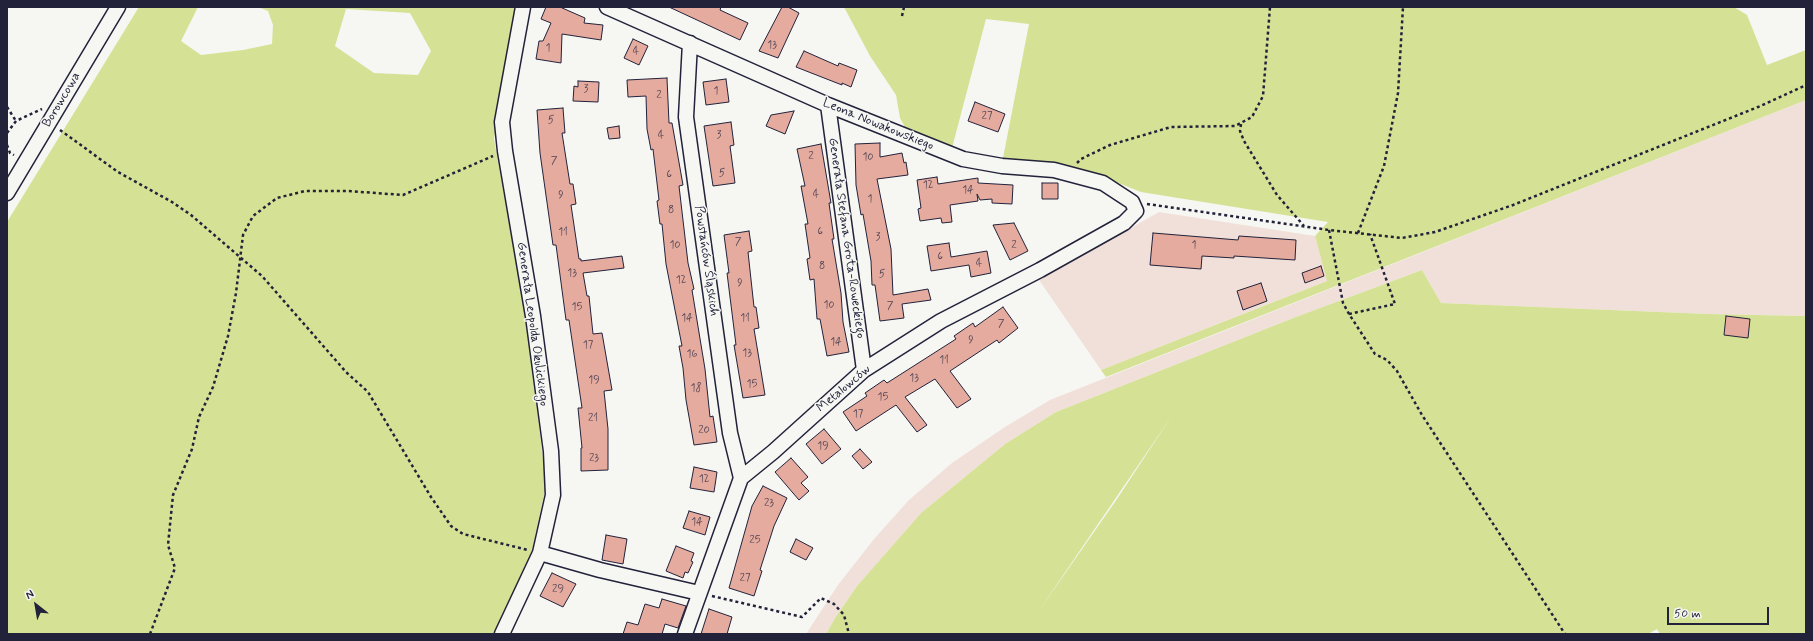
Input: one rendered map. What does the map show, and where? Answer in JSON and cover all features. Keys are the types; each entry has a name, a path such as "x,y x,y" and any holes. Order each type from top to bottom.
{"street":[{"name":"Borowcowa","path":"7,193 118,7"},
{"name":"Generała Leopolda Okulickiego","path":"502,634 540,553 553,495 551,451 533,316 505,151 502,122 523,7"},
{"name":"Leona Nowakowskiego","path":"607,7 828,105 963,159 1002,166 1054,170 1066,173 1103,183 1132,202"},
{"name":"Powstańców Śląskich","path":"690,43 686,117 730,433 741,478"},
{"name":"Generała Stefana Grota-Roweckiego","path":"828,105 864,370"},
{"name":"Metalowców","path":"741,478 773,452 864,370 941,321 1040,270 1124,223 1136,211 1132,202"},
{"path":"685,634 741,478"},
{"path":"540,553 600,570 699,593"}],"path":[{"path":"902,16 904,7"},
{"path":"1066,173 1081,159 1110,145 1171,127 1235,126 1252,117 1263,96 1270,7"},
{"path":"1358,233 1384,166 1398,93 1402,7"},
{"path":"1132,202 1329,230 1402,238 1435,232 1472,220 1725,121 1806,85"},
{"path":"7,108 16,121"},
{"path":"7,132 16,121 40,108 46,109"},
{"path":"1241,123 1241,135 1272,189 1304,226"},
{"path":"56,127 84,149 118,172 172,202 191,216 262,276 346,372 368,392 431,497 451,526 463,534 540,553"},
{"path":"7,145 10,153 17,158"},
{"path":"150,634 175,568 168,545 173,494 192,449 199,417 213,387 228,336 236,293 239,257 243,235 253,216 277,198 304,191 348,191 402,194 505,151"},
{"path":"1329,230 1343,303 1349,314 1375,354 1386,360 1397,371 1422,415 1565,634"},
{"path":"1349,314 1395,304 1370,234"},
{"path":"699,593 802,617 821,598 834,604 844,615 849,634"}],"shaded area":[{"path":"1806,100 1806,316 1708,314 1441,303 1422,270 1296,317 1056,412 1005,444 921,513 857,586 826,634 806,634 838,585 874,539 909,500 952,463 1005,427 1050,400"},
{"path":"1159,212 1315,236 1327,281 1101,370 1039,280"}],"green space":[{"path":"139,7 198,7 181,41 201,55 243,50 272,44 273,25 268,11 258,7 515,7 494,139 527,323 546,485 532,551 494,634 7,634 7,222","holes":["346,9 410,13 431,51 418,75 374,73 335,46"]},
{"path":"844,7 1734,7 1747,15 1767,65 1806,50 1806,100 1106,377 1101,370 1327,281 1315,236 1328,222 1141,192 1106,178 1003,158 1029,24 986,19 952,148 906,129 900,118 896,95 870,56"},
{"path":"1422,270 1441,303 1708,314 1806,316 1806,634 1660,634 1657,629 1648,634 826,634 857,586 921,513 1005,444 1056,412 1296,317","holes":["1171,417 1117,499 1036,615"]}],"building":[{"path":"546,7 560,7 585,18 584,23 603,25 601,40 562,34 561,63 536,59 539,41 543,41 551,23 541,19"},
{"path":"669,7 721,7 720,10 748,23 740,40"},
{"path":"782,7 788,7 799,13 778,58 759,51"},
{"path":"633,39 648,46 639,65 624,58"},
{"path":"804,51 838,66 839,63 857,70 851,87 796,67"},
{"path":"667,78 669,123 672,123 683,185 679,186 688,263 694,289 692,290 705,369 710,417 713,416 717,442 694,445 679,346 682,346 666,264 662,224 660,224 657,201 659,200 653,149 651,150 647,129 646,96 628,97 627,80"},
{"path":"726,79 729,102 706,105 703,82"},
{"path":"578,81 599,82 598,102 573,101 574,86 578,87"},
{"path":"975,102 1005,114 998,132 968,121"},
{"path":"563,108 565,133 562,133 570,184 573,184 576,204 571,205 579,259 581,259 581,261 622,256 624,268 583,273 587,296 589,296 593,334 602,333 612,390 604,391 608,429 608,470 581,471 582,448 578,408 582,408 569,320 566,320 556,245 553,245 540,153 537,110"},
{"path":"794,111 785,134 766,126 771,115"},
{"path":"731,122 734,145 730,146 735,183 713,186 704,126"},
{"path":"619,126 620,138 609,139 607,128"},
{"path":"880,143 880,157 902,153 904,163 906,162 908,175 877,179 891,249 893,295 928,289 931,300 902,304 904,318 880,321 875,285 872,285 871,261 863,214 861,215 856,185 855,144"},
{"path":"821,144 831,203 829,203 834,239 832,239 841,293 843,322 849,352 827,356 820,319 817,319 814,279 810,280 807,259 810,258 805,224 808,224 801,186 805,186 797,149"},
{"path":"937,177 938,184 978,178 978,183 1013,185 1012,204 992,203 992,199 980,200 977,194 978,201 950,205 952,222 942,223 941,218 920,221 918,209 921,208 917,180"},
{"path":"1042,183 1058,183 1058,199 1042,199"},
{"path":"1014,223 1028,251 1010,260 993,225"},
{"path":"749,231 752,251 748,252 754,307 756,307 759,328 754,329 765,395 743,398 734,345 736,345 724,235"},
{"path":"1153,233 1238,240 1239,236 1296,240 1295,260 1234,256 1234,258 1202,256 1201,269 1150,265"},
{"path":"949,243 951,257 987,251 991,273 971,277 969,265 931,271 927,246"},
{"path":"1321,266 1324,276 1305,283 1302,273"},
{"path":"1261,283 1267,301 1243,310 1237,291"},
{"path":"1003,307 1018,328 999,343 997,340 950,371 971,399 957,408 935,379 905,397 927,425 917,432 896,405 856,431 843,412 867,396 865,393 884,380 887,383 956,339 954,336 973,323 975,327"},
{"path":"1726,316 1750,319 1748,338 1724,335"},
{"path":"824,429 841,449 822,464 806,444"},
{"path":"860,449 872,462 863,469 852,456"},
{"path":"791,458 808,477 801,483 809,491 799,500 775,472"},
{"path":"694,467 717,472 714,492 690,488"},
{"path":"763,486 787,498 774,526 760,570 762,571 754,596 729,588 752,506"},
{"path":"689,511 710,517 705,535 683,528"},
{"path":"606,535 627,539 623,564 602,560"},
{"path":"796,539 813,548 806,560 790,552"},
{"path":"676,546 694,553 691,561 693,562 688,573 685,572 683,578 666,571"},
{"path":"552,573 576,584 563,607 540,596"},
{"path":"662,599 686,606 678,628 665,624 662,634 623,634 627,622 638,625 645,604 659,608"},
{"path":"709,609 732,617 727,634 701,634"}]}
